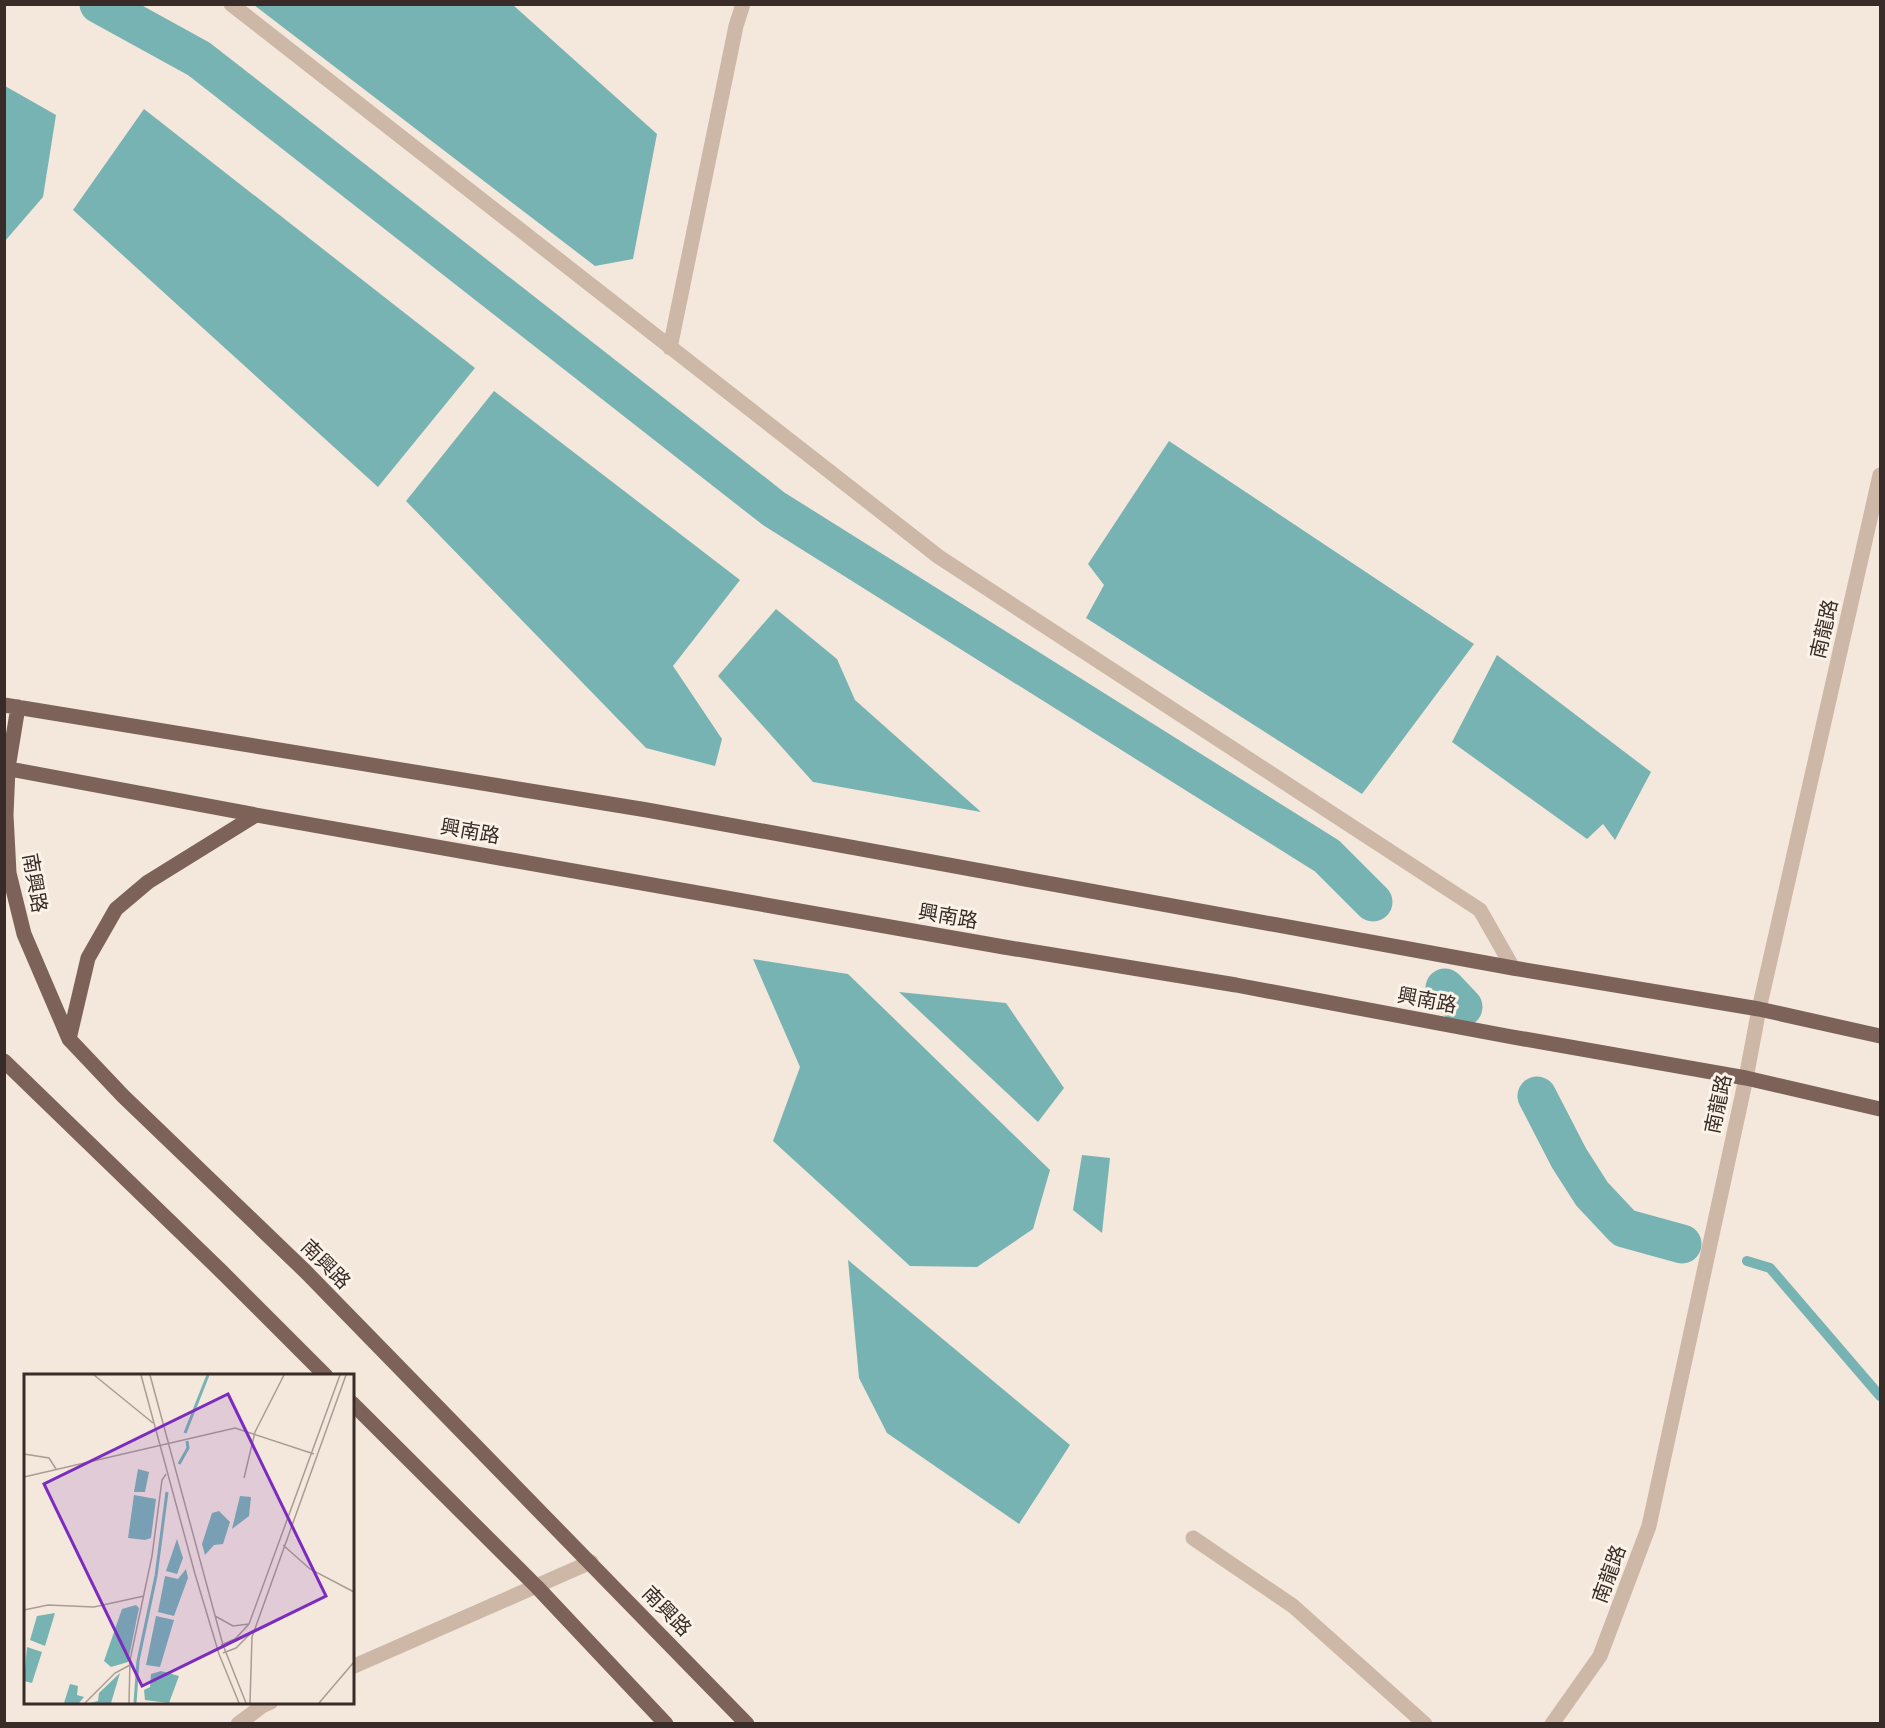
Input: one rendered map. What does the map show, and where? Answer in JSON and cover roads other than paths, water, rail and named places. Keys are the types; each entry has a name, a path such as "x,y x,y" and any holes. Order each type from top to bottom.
{"main road":[{"path":"11,706 647,810 1513,968 1759,1009 1881,1036"},
{"name":"南興路","path":"11,706 6,768 9,873 24,934 69,1040 123,1096 306,1272 747,1724"},
{"name":"興南路","path":"6,768 256,815 1004,947 1236,985 1746,1078 1881,1109"},
{"path":"69,1040 88,958 116,909 148,882 256,815"},
{"path":"4,1045 16,1072"},
{"path":"4,1060 324,1374"},
{"path":"354,1404 537,1587 666,1724"}],"street":[{"path":"231,4 939,557 1480,910 1513,968"},
{"path":"670,348 736,26 743,4"},
{"name":"南龍路","path":"1552,1724 1600,1656 1649,1526 1759,1009 1881,475"},
{"path":"1193,1538 1293,1606 1425,1724"},
{"path":"354,1666 591,1562"},
{"path":"238,1724 266,1704"}],"water":[{"path":"254,5 513,5 657,134 633,259 595,266"},
{"path":"5,86 56,115 43,197 5,241"},
{"path":"144,109 475,368 378,487 73,210"},
{"path":"494,391 740,580 673,666 722,739 715,766 646,748 406,501"},
{"path":"1169,441 1474,644 1362,794 1086,618 1104,585 1088,564"},
{"path":"776,609 837,659 855,700 981,812 813,782 718,676"},
{"path":"1497,655 1651,772 1615,840 1603,824 1587,839 1452,742"},
{"path":"753,959 848,974 1050,1170 1033,1229 977,1267 910,1266 773,1141 800,1067"},
{"path":"899,992 1006,1003 1064,1088 1038,1122"},
{"path":"1082,1155 1110,1158 1102,1233 1073,1210"},
{"path":"848,1260 1070,1445 1019,1524 887,1433 859,1378"}],"waterway":[{"path":"99,4 199,59 774,509 1327,856 1373,902"},
{"path":"1445,988 1463,1007"},
{"path":"1537,1096 1569,1158 1592,1194 1624,1228 1682,1244"},
{"path":"1747,1261 1770,1268 1880,1396"}]}
